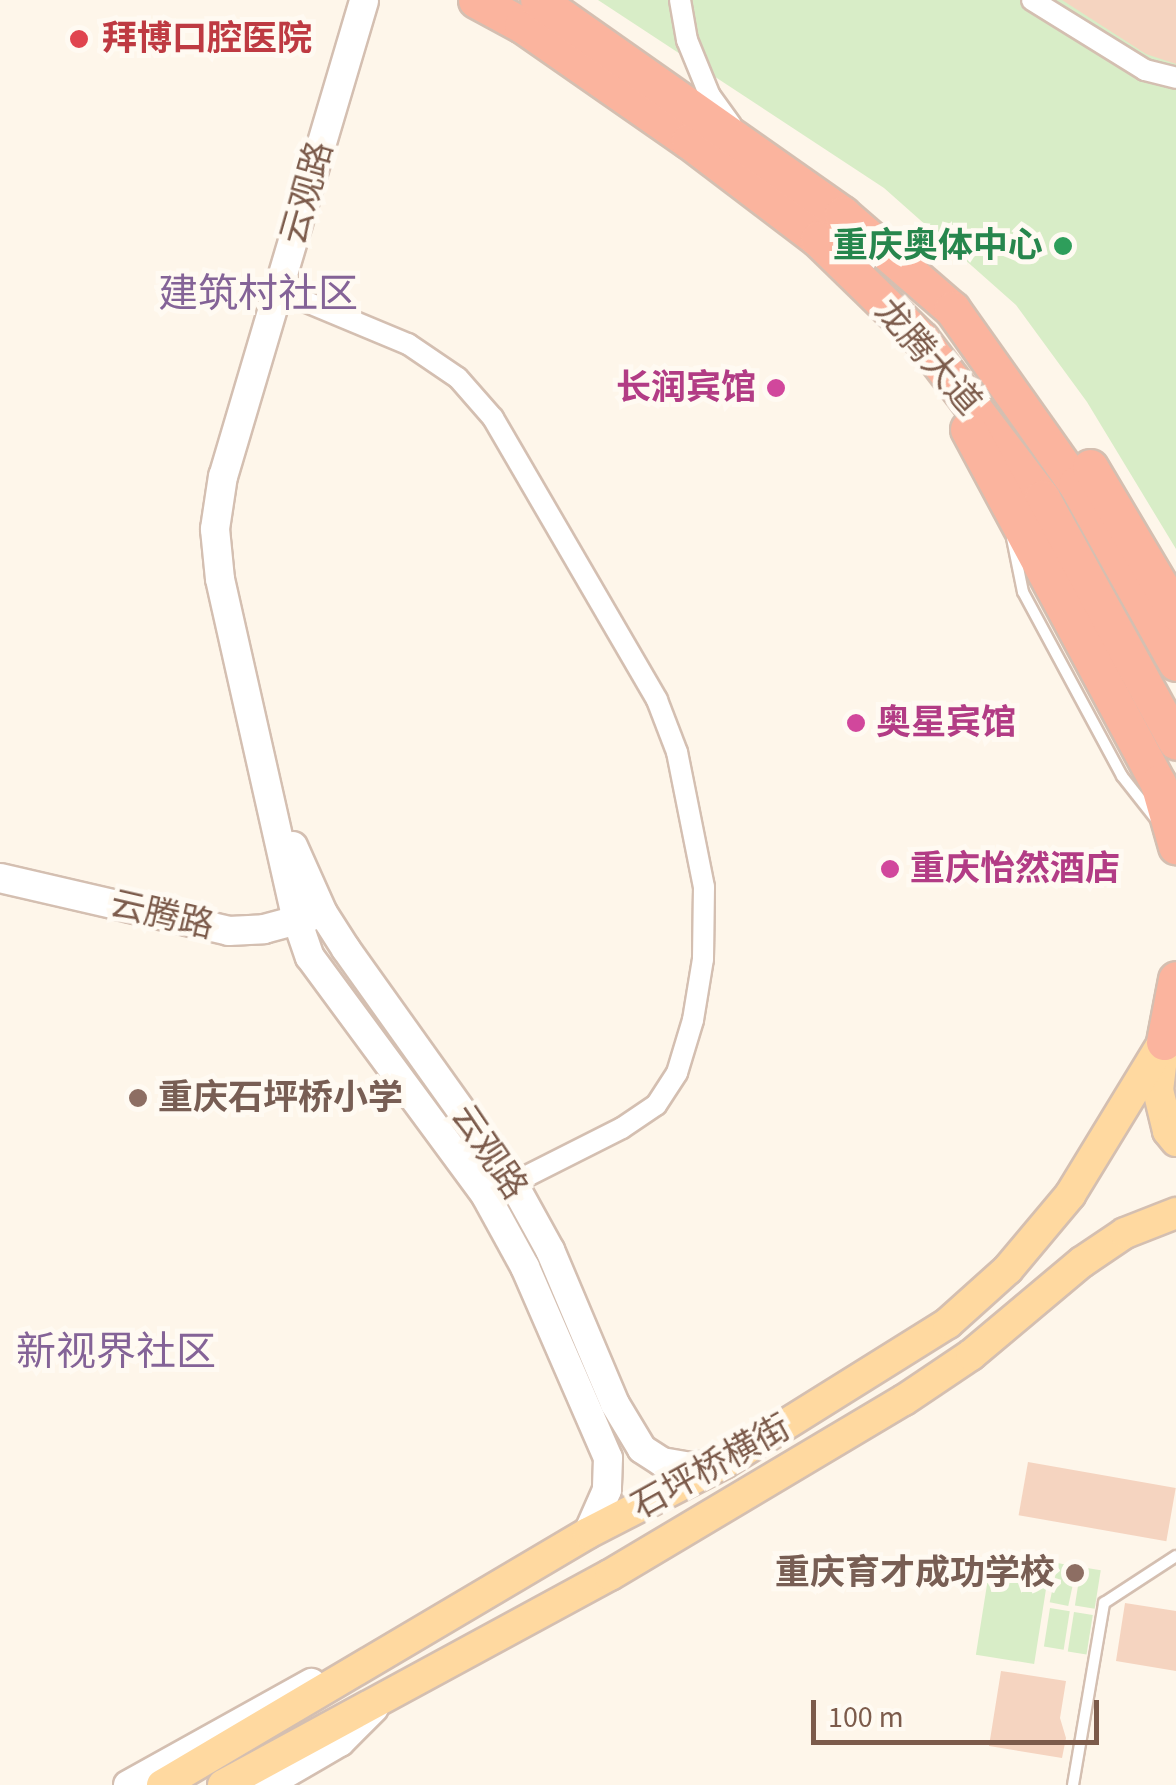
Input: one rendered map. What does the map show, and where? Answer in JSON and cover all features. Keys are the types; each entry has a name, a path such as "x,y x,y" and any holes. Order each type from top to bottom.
{"highway":[{"name":"龙腾大道","path":"476,0 522,25 674,130 804,228 921,339 1042,498 1176,742"},
{"name":"龙腾大道","path":"538,0 842,214 952,309 1076,484 1176,663"},
{"path":"567,0 852,197 957,293 1024,370 1122,513 1176,612"},
{"path":"921,339 1158,783 1175,841"},
{"path":"1170,1031 1176,979"}],"main road":[{"path":"1170,1031 1158,1090 1168,1131 1176,1142"},
{"name":"石坪桥横街","path":"162,1785 588,1534 724,1463 948,1323 1008,1269 1070,1195 1170,1031"},
{"name":"石坪桥横街","path":"223,1785 610,1575 904,1400 971,1355 1082,1262 1125,1233 1176,1213"}],"street":[{"name":"云观路","path":"364,0 223,476 215,529 220,579 270,794 310,917 310,957 486,1196 525,1267 608,1458"},
{"path":"680,0 686,40 710,96 744,142"},
{"path":"1032,0 1146,70 1176,78"},
{"path":"278,290 408,344 458,378 470,391 493,418 658,700 677,752 704,887 703,959 693,1020 677,1072 656,1104 622,1128 513,1184"},
{"name":"云腾路","path":"0,878 229,931 264,929 310,917"},
{"name":"云观路","path":"310,917 513,1184 550,1250 615,1404 642,1449"},
{"path":"588,1534 607,1490 608,1458 628,1462 642,1449 662,1462 690,1467 724,1463"},
{"path":"128,1785 296,1689 378,1659"},
{"path":"266,1785 297,1778 391,1692"}],"lane":[{"path":"1073,1785 1104,1603 1176,1556"}],"green space":[{"name":"重庆奥体中心","path":"598,0 1176,0 1176,549 1087,402 1016,305 884,188"},
{"path":"992,1553 1050,1562 1034,1664 976,1655"},
{"path":"1058,1563 1077,1567 1068,1606 1050,1602"},
{"path":"1081,1567 1101,1570 1095,1609 1075,1606"},
{"path":"1050,1608 1070,1611 1064,1650 1044,1647"},
{"path":"1074,1612 1093,1615 1087,1654 1068,1652"}],"building":[{"path":"1062,0 1176,0 1176,64 1146,54"},
{"path":"1028,1462 1176,1488 1166,1541 1019,1515"},
{"path":"1125,1603 1176,1611 1176,1671 1116,1661"},
{"path":"1001,1671 1066,1681 1060,1718 1066,1738 1062,1758 989,1746"}],"place":[{"name":"拜博口腔医院","path":"79,39"},
{"name":"重庆奥体中心","path":"1063,246"},
{"name":"长润宾馆","path":"776,388"},
{"name":"奥星宾馆","path":"856,723"},
{"name":"重庆怡然酒店","path":"890,869"},
{"name":"重庆石坪桥小学","path":"138,1098"},
{"name":"重庆育才成功学校","path":"1075,1573"}],"district":[{"name":"建筑村社区","path":"258,295"},
{"name":"新视界社区","path":"116,1353"}]}
